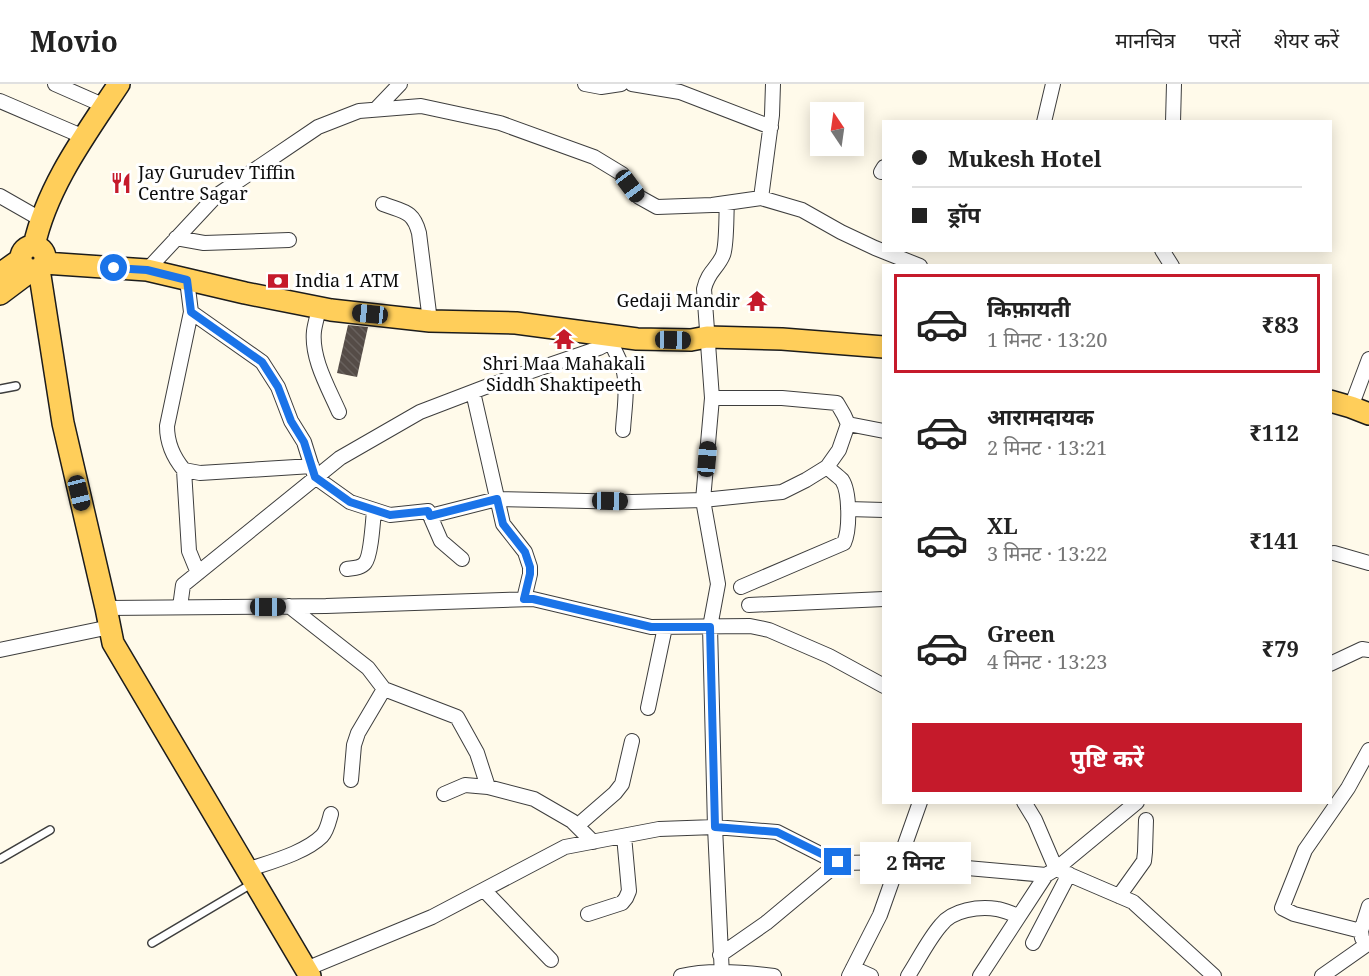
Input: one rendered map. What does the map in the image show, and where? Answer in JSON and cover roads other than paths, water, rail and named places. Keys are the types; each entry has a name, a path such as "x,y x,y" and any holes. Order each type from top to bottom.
{"main road":[{"path":"119,84 84,137 52,194 37,232 34,261 63,423 113,643 308,973"},
{"path":"0,294 34,261"},
{"path":"0,274 34,261 147,270 320,308 430,321 516,323 615,340 691,340 707,337 782,339 882,347"},
{"path":"1332,402 1360,410"}],"street":[{"path":"55,84 105,105"},
{"path":"376,109 400,84"},
{"path":"585,84 601,87 621,84"},
{"path":"632,84 680,92 771,127"},
{"path":"761,198 771,127 773,84"},
{"path":"1044,120 1053,84"},
{"path":"1173,120 1174,84"},
{"path":"0,101 84,137"},
{"path":"147,270 216,196 318,127 359,111 421,105 500,123 594,157 622,174 639,197 657,207 712,205 761,198 802,210 841,232 882,249"},
{"path":"0,196 42,220"},
{"path":"722,974 715,827 710,627 717,584 703,500 712,398 704,289 710,272 724,254 727,203"},
{"path":"383,204 411,216 416,223 430,321"},
{"path":"176,238 204,243 289,240"},
{"path":"904,254 918,264"},
{"path":"187,280 191,312 167,435 170,450 184,470 189,551 198,573"},
{"path":"320,308 314,332 315,351 318,364 339,412"},
{"path":"191,312 262,362 278,387 291,421 304,442 314,472 350,502 390,515 428,511 441,542 462,559"},
{"path":"180,608 183,585 314,472 420,412 599,348 615,340 625,376 623,429"},
{"path":"1360,410 1369,359"},
{"path":"473,392 503,524 525,552 530,567 524,599"},
{"path":"430,516 497,499 632,502 703,500 782,492 827,467 839,450 848,424 837,403 782,398 712,398"},
{"path":"848,424 882,431"},
{"path":"717,584 741,587 844,543 848,532 846,492 843,481 827,467"},
{"path":"184,470 314,472"},
{"path":"848,509 882,510"},
{"path":"347,569 366,563 369,556 374,510"},
{"path":"1332,549 1369,563"},
{"path":"741,587 748,596 750,626"},
{"path":"0,650 108,618 180,608 533,599 651,627 750,626 769,630 819,652 882,685"},
{"path":"749,605 882,599"},
{"path":"290,606 368,668 384,689 457,717 477,753 488,787"},
{"path":"648,708 664,627"},
{"path":"1332,663 1362,649 1369,650"},
{"path":"351,780 354,745 358,733 384,689"},
{"path":"577,826 615,794 622,784 632,741"},
{"path":"1365,940 1282,908 1305,850 1348,788 1369,750"},
{"path":"444,794 465,785 488,787 534,799 572,821 593,842"},
{"path":"872,976 851,972 880,915 919,804"},
{"path":"1025,804 1035,820 1057,873 1033,943"},
{"path":"980,976 1019,916 1057,873 1135,804"},
{"path":"251,876 312,844 324,835 331,814"},
{"path":"1119,896 1144,861 1146,820"},
{"path":"308,973 432,917 565,847 659,829 715,827 777,832 838,862 899,862 1057,873 1132,902 1214,976"},
{"path":"588,914 622,903 626,898 629,891 624,836"},
{"path":"720,955 766,923 838,862"},
{"path":"484,890 551,960"},
{"path":"1323,976 1365,940 1369,906"},
{"path":"908,976 941,924 949,917 961,912 985,908 998,909 1019,916"},
{"path":"681,976 748,972 774,976"}],"lane":[{"path":"0,389 16,386"},
{"path":"0,859 50,830"},
{"path":"152,943 251,876"}],"place":[{"name":"Jay Gurudev Tiffin Centre Sagar","path":"121,183"},
{"name":"India 1 ATM","path":"278,281"},
{"name":"Gedaji Mandir","path":"757,301"},
{"name":"Shri Maa Mahakali Siddh Shaktipeeth","path":"564,339"}]}
